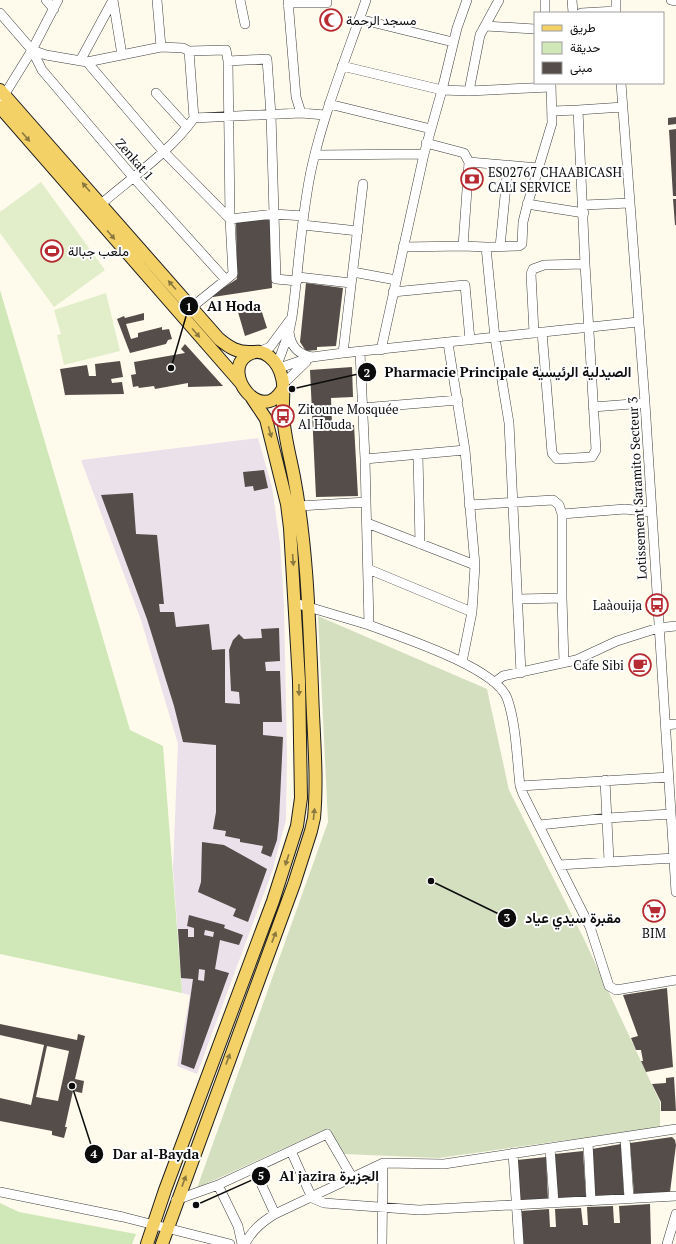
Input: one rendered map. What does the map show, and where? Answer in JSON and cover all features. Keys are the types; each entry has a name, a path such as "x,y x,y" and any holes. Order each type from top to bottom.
{"main road":[{"path":"1,96 101,204 229,347 244,353 255,352 269,356 278,367 282,387 285,430 299,506 308,605 313,722 314,818 286,906 176,1200 162,1244"},
{"path":"0,107 243,385 266,419 287,504 296,603 300,722 301,798 297,826 273,901 147,1244"},
{"path":"243,385 239,376 239,364 242,359 255,352"},
{"path":"252,398 263,402 269,402 274,399 282,387"},
{"path":"300,722 313,722"},
{"path":"273,901 286,906"}],"street":[{"path":"46,0 54,9"},
{"path":"1,96 32,50 58,0"},
{"path":"112,0 122,55"},
{"path":"84,62 112,0"},
{"path":"156,0 162,47"},
{"path":"240,0 245,24"},
{"path":"301,113 296,97 288,1 327,3 327,0"},
{"path":"278,367 292,317 298,279 304,216 315,155 325,115 366,0"},
{"path":"381,350 426,144 442,90 453,42 467,0"},
{"path":"469,91 476,48 480,35 499,0"},
{"path":"545,0 545,12"},
{"path":"572,0 573,12"},
{"path":"616,0 616,12"},
{"path":"671,0 676,1"},
{"name":"Zenkat 1","path":"0,13 32,50 42,70 133,177 226,280"},
{"path":"359,19 453,42"},
{"path":"485,26 534,29"},
{"path":"32,50 46,55 84,62 162,47 183,48 188,51 226,50 228,61 230,219 233,274 192,307"},
{"path":"101,204 162,151 187,127 194,118 188,51"},
{"path":"228,61 267,60 271,115 276,279 351,283"},
{"path":"84,62 162,151 230,219"},
{"path":"342,66 442,90 469,91 551,85 553,111 549,137 527,204 523,222 522,244 519,246 500,247 403,247"},
{"name":"Lotissement Saramito Secteur 3","path":"621,84 645,404 650,512 658,628 671,778 671,814 676,892"},
{"path":"156,93 187,127"},
{"path":"329,104 431,128"},
{"path":"553,111 623,108"},
{"path":"578,110 595,455 592,457 557,459 553,457 552,453 531,274 533,269 544,265 585,264"},
{"path":"194,118 301,113 325,115"},
{"path":"426,144 464,153 469,162 462,246"},
{"path":"315,155 424,154"},
{"path":"469,162 538,168"},
{"path":"500,247 508,165"},
{"path":"342,353 364,184"},
{"path":"527,204 584,209 629,203"},
{"path":"230,219 274,214 304,216"},
{"path":"303,226 358,231"},
{"path":"486,247 495,338 509,423 519,599 521,673"},
{"path":"352,272 396,280"},
{"path":"393,292 465,285 470,340"},
{"path":"255,352 264,350 276,341 292,317"},
{"path":"278,367 312,357 342,353 638,322"},
{"path":"289,332 290,342 296,350 303,356 312,357"},
{"path":"448,343 465,450 475,565 472,612 462,662"},
{"path":"360,352 365,459 369,625"},
{"path":"282,387 312,357"},
{"path":"362,408 458,400"},
{"path":"593,406 645,404"},
{"path":"365,459 465,450"},
{"path":"418,455 420,544"},
{"path":"469,505 553,500 559,505 562,514 564,663"},
{"path":"299,506 366,502"},
{"path":"562,514 624,509 650,512"},
{"path":"367,523 475,565"},
{"path":"368,570 472,612"},
{"path":"519,599 562,598"},
{"path":"296,603 308,605 369,625 462,662 495,682 506,698 510,712 520,786 590,927 611,988 616,990 676,980"},
{"path":"495,682 503,676 576,660 617,641 658,628 676,626"},
{"path":"666,725 676,724"},
{"path":"520,786 605,780 671,778"},
{"path":"605,780 610,861"},
{"path":"539,825 608,818 671,814"},
{"path":"559,865 674,858"},
{"path":"244,1244 258,1226 275,1214 312,1198 383,1163 444,1164 625,1138 676,1129"},
{"path":"176,1200 218,1185 327,1134 352,1177"},
{"path":"625,1138 629,1198"},
{"path":"588,1143 591,1201"},
{"path":"550,1148 554,1203"},
{"path":"291,1151 312,1198 324,1203 383,1209 426,1210 676,1196"},
{"path":"513,1153 519,1244"},
{"path":"382,1244 383,1163"},
{"path":"254,1168 275,1214"},
{"path":"218,1185 238,1226 244,1244"},
{"path":"336,1186 338,1204"},
{"path":"0,1192 167,1228 230,1244"},
{"path":"668,1244 676,1214"}],"shaded area":[{"path":"258,438 272,487 280,544 284,605 287,754 286,820 272,872 197,1074 177,1066 190,995 182,993 173,868 178,744 141,620 81,460"}],"green space":[{"name":"ملعب جبالة","path":"41,182 105,270 54,307 0,233 0,212"},
{"path":"0,290 130,730 163,746 182,993 0,954"},
{"path":"106,293 120,351 64,365 57,335 61,334 54,310"},
{"path":"318,616 487,689 509,790 584,939 660,1102 660,1127 439,1158 344,1154 328,1128 197,1188 328,822"},
{"path":"0,1203 19,1212 136,1234 132,1244 0,1244"}],"building":[{"path":"676,117 676,124 668,125 668,118"},
{"path":"676,129 676,196 673,196 669,130"},
{"path":"673,199 676,199 676,225 675,225"},
{"path":"270,219 272,288 213,297 212,295 237,279 236,221"},
{"path":"306,283 343,288 336,346 317,347 317,350 306,351 300,342"},
{"path":"255,304 256,307 260,306 267,328 245,336 238,312 242,311 241,308"},
{"path":"144,313 144,320 126,324 131,339 138,337 138,333 162,327 162,330 169,329 172,339 168,340 166,344 130,353 117,319 124,316 125,318"},
{"path":"185,344 223,386 188,387 188,383 155,389 154,386 139,388 138,386 133,387 131,375 136,374 134,362 185,353 181,349"},
{"path":"120,361 123,377 111,379 112,383 122,382 124,394 65,395 60,369 87,365 89,376 96,376 95,364"},
{"path":"352,367 353,397 331,398 332,425 354,425 358,496 316,497 310,370"},
{"path":"264,470 268,488 254,491 253,486 245,487 243,472"},
{"path":"133,493 136,534 157,535 164,604 159,604 160,612 174,612 176,627 209,624 212,650 225,649 225,703 240,704 239,692 231,691 229,650 233,640 239,634 244,639 262,638 261,629 279,628 280,661 265,662 266,671 280,671 282,722 263,722 263,735 283,737 277,840 271,857 261,853 263,846 240,842 240,839 225,836 226,831 213,829 216,812 216,745 183,742 174,706 147,619 101,495"},
{"path":"202,842 224,845 267,869 248,922 233,916 236,909 198,892 201,882"},
{"path":"189,915 225,925 224,928 243,935 239,945 220,940 215,969 229,973 194,1069 181,1064 193,979 181,978 178,929 188,929 188,937 194,937 194,928 187,926","holes":["205,930 214,932 213,937 204,935","199,969 205,970 204,981 198,980"]},
{"path":"667,988 673,1067 646,1072 641,1061 643,1061 641,1050 636,1050 631,1038 638,1036 623,995"},
{"path":"0,1024 77,1040 78,1034 85,1036 75,1079 84,1081 82,1093 73,1091 64,1138 52,1135 52,1131 0,1121 0,1098 31,1105 44,1045 0,1035","holes":["47,1046 69,1051 58,1101 36,1097"]},
{"path":"674,1077 676,1111 661,1111 661,1102 652,1084 666,1083 666,1078"},
{"path":"672,1137 675,1140 676,1145 670,1192 634,1194 630,1143"},
{"path":"621,1144 624,1195 595,1197 592,1149"},
{"path":"583,1151 586,1197 558,1199 555,1154"},
{"path":"546,1157 548,1199 520,1201 517,1160"},
{"path":"650,1204 651,1244 523,1244 521,1211 549,1209 550,1227 556,1227 555,1209 581,1208 583,1225 588,1225 587,1207 613,1206 614,1223 620,1223 619,1206"}],"place":[{"name":"مسجد الرحمة","path":"331,20"},
{"name":"ES02767 CHAABICASH CALI SERVICE","path":"472,179"},
{"name":"ملعب جبالة","path":"52,251"},
{"name":"Al Hoda","path":"171,368"},
{"name":"Pharmacie Principale الصيدلية الرئيسية","path":"292,389"},
{"name":"Zitoune Mosquée Al Houda","path":"283,416"},
{"name":"Laàouija","path":"657,605"},
{"name":"Cafe Sibi","path":"640,665"},
{"name":"مقبرة سيدي عياد","path":"431,881"},
{"name":"BIM","path":"654,911"},
{"name":"Dar al-Bayda","path":"72,1086"},
{"name":"Al jazira الجزيرة","path":"196,1205"}]}
